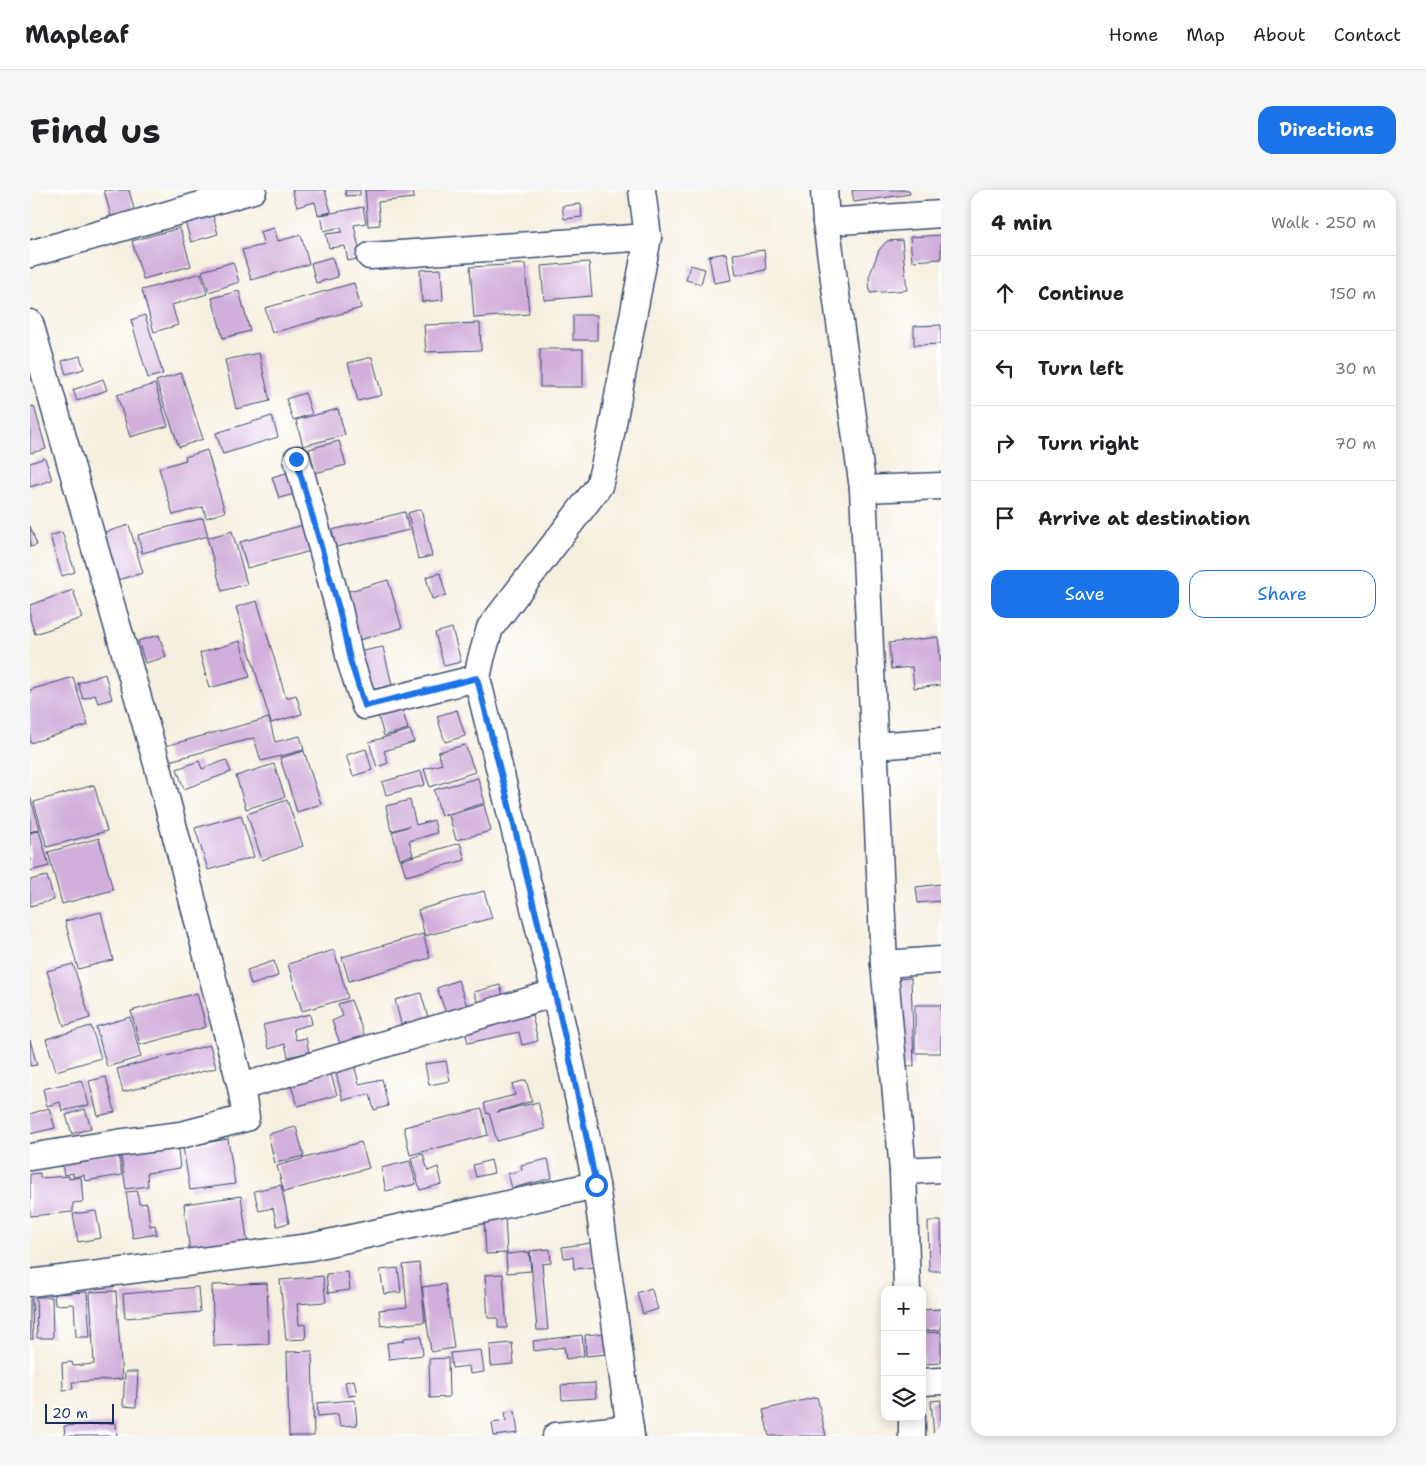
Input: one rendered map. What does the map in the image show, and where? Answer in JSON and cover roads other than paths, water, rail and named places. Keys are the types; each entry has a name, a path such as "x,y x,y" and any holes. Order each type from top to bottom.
{"street":[{"path":"30,254 253,190"},
{"path":"556,1436 630,1432 596,1185 582,1114 555,993 477,678 480,659 490,628 598,486 608,450 648,237 642,190"},
{"path":"824,190 826,222 863,490 884,964 903,1171 907,1286"},
{"path":"826,222 941,214"},
{"path":"370,256 648,237"},
{"path":"30,324 158,767 242,1087 246,1118 181,1134 30,1157"},
{"path":"296,459 339,609 350,660 365,706 477,678"},
{"path":"863,490 941,486"},
{"path":"875,746 941,741"},
{"path":"884,964 941,960"},
{"path":"242,1087 555,993"},
{"path":"903,1171 941,1169"},
{"path":"30,1283 310,1247 596,1185"},
{"path":"926,1382 941,1381"},
{"path":"912,1421 912,1436"}]}
